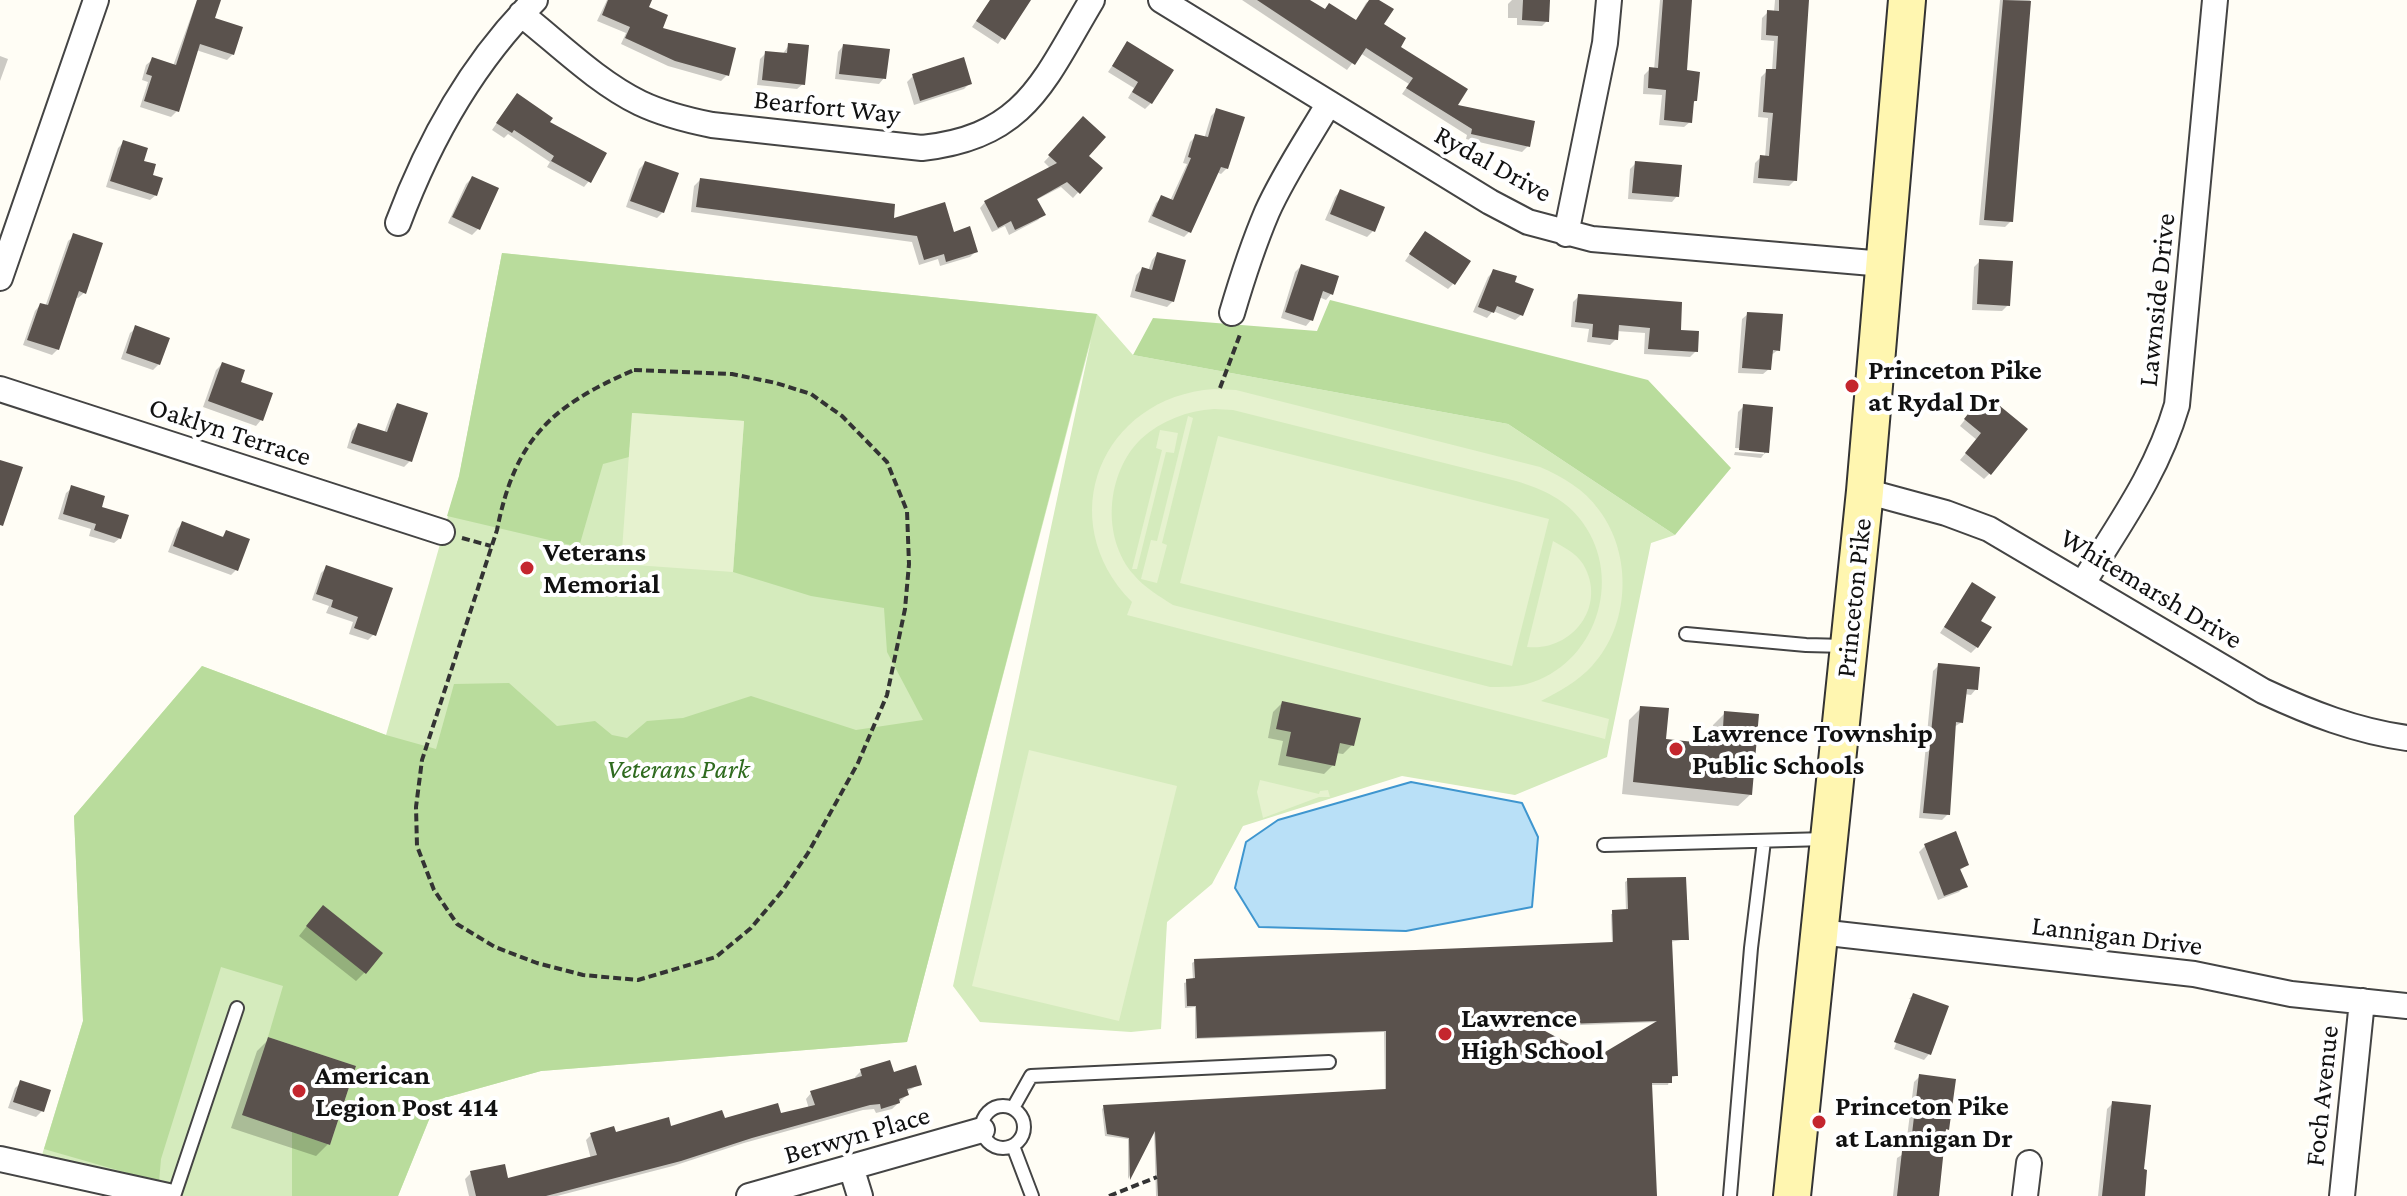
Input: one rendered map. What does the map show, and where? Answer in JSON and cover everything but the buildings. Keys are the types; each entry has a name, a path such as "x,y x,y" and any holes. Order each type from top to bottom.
{"main road":[{"name":"Princeton Pike","path":"1792,1196 1865,491 1907,0"}],"street":[{"path":"0,278 96,0"},
{"name":"Bearfort Way","path":"528,7 614,88 641,104 678,118 712,125 922,148 952,145 978,136 1000,125 1023,106 1041,85 1092,0"},
{"name":"Rydal Drive","path":"1161,0 1490,202 1528,222 1592,239 1884,264"},
{"path":"1566,234 1605,43 1609,0"},
{"name":"Lawnside Drive","path":"2083,583 2154,469 2167,440 2177,405 2215,0"},
{"path":"398,223 433,142 459,96 491,50 528,7"},
{"path":"1232,313 1268,211 1294,160 1329,103"},
{"name":"Oaklyn Terrace","path":"0,389 447,534"},
{"name":"Whitemarsh Drive","path":"1865,491 1946,513 1989,529 2263,691 2305,711 2349,726 2406,731"},
{"name":"Lannigan Drive","path":"1819,932 2194,974 2291,994 2407,1006"},
{"name":"Foch Avenue","path":"2342,1196 2362,1001"},
{"name":"Berwyn Place","path":"749,1196 982,1130"},
{"path":"0,1159 171,1196"},
{"path":"2025,1196 2029,1163"},
{"path":"851,1167 860,1196"}],"lane":[{"path":"1686,634 1849,646"},
{"path":"1604,845 1829,839"},
{"path":"1730,1196 1751,948 1764,841"},
{"path":"171,1196 237,1008"},
{"path":"1013,1108 1031,1076 1329,1062"},
{"path":"1000,1106 1013,1108 1024,1124 1022,1137 1013,1146 993,1146 983,1136 984,1117 1000,1106"},
{"path":"1013,1146 1032,1196"}],"path":[{"path":"1220,388 1246,320 1232,313"},
{"path":"634,370 732,374 811,394 842,416 887,462 907,511 909,564 905,609 887,695 858,763 808,853 783,890 751,928 716,957 638,980 583,975 537,963 495,947 457,924 434,890 417,846 416,807 422,760 491,546 505,491 520,458 539,430 570,402 634,370"},
{"path":"447,534 491,546"},
{"path":"1109,1196 1157,1177"}],"green space":[{"name":"Veterans Park","path":"502,253 1097,314 1133,355 1508,424 1675,535 1651,543 1607,757 1515,795 1402,776 1243,826 1212,884 1167,922 1161,1029 1131,1032 980,1022 953,986 1091,340 907,1042 541,1071 437,1100 398,1196 167,1196 38,1168 83,1021 74,816 202,666 386,735 459,477"},
{"name":"Veterans Park","path":"502,253 1097,314 907,1042 541,1071 437,1100 398,1196 292,1196 292,1132 330,1145 356,1066 268,1037 283,986 221,967 161,1159 159,1182 44,1149 83,1021 74,816 202,666 386,735 436,749 454,684 509,683 557,726 595,721 612,735 627,738 647,721 683,718 751,696 856,730 923,720 887,652 884,608 811,596 733,572 744,421 633,413 629,457 603,464 579,547 447,516 459,476"},
{"path":"1330,300 1648,380 1731,468 1675,535 1508,424 1133,355 1153,318 1317,331"},
{"path":"1214,389 1236,390 1540,467 1580,490 1599,510 1618,548 1622,568 1620,610 1605,649 1592,666 1562,690 1541,701 1609,719 1605,739 1127,615 1132,602 1108,570 1095,535 1093,501 1100,468 1117,438 1142,414 1175,397","holes":["1204,410 1233,410 1516,481 1562,502 1583,523 1595,546 1601,570 1601,594 1596,618 1585,640 1570,659 1551,674 1523,685 1490,687 1173,605 1134,575 1116,543 1112,506 1120,469 1141,439 1166,422"]},
{"path":"632,413 744,421 733,572 621,564"},
{"path":"1188,416 1193,418 1162,543 1167,545 1157,583 1141,579 1151,540 1157,541"},
{"path":"1160,430 1178,433 1174,453 1166,452 1137,569 1132,569 1162,450 1156,448"},
{"path":"1218,436 1549,519 1512,666 1180,583"},
{"path":"1553,541 1574,554 1583,564 1590,580 1588,610 1571,634 1558,642 1543,647 1527,647"},
{"path":"1029,750 1177,786 1119,1021 972,986"},
{"path":"1260,780 1319,794 1328,790 1330,797 1319,797 1263,818 1257,792"}],"water":[{"path":"1411,782 1522,803 1538,837 1532,907 1406,931 1259,927 1235,888 1246,842 1278,820"}],"place":[{"name":"Princeton Pike at Rydal Dr","path":"1852,386"},
{"name":"Veterans Memorial","path":"527,568"},
{"name":"Lawrence Township Public Schools","path":"1676,749"},
{"name":"Lawrence High School","path":"1445,1034"},
{"name":"American Legion Post 414","path":"299,1091"},
{"name":"Princeton Pike at Lannigan Dr","path":"1819,1122"}]}
